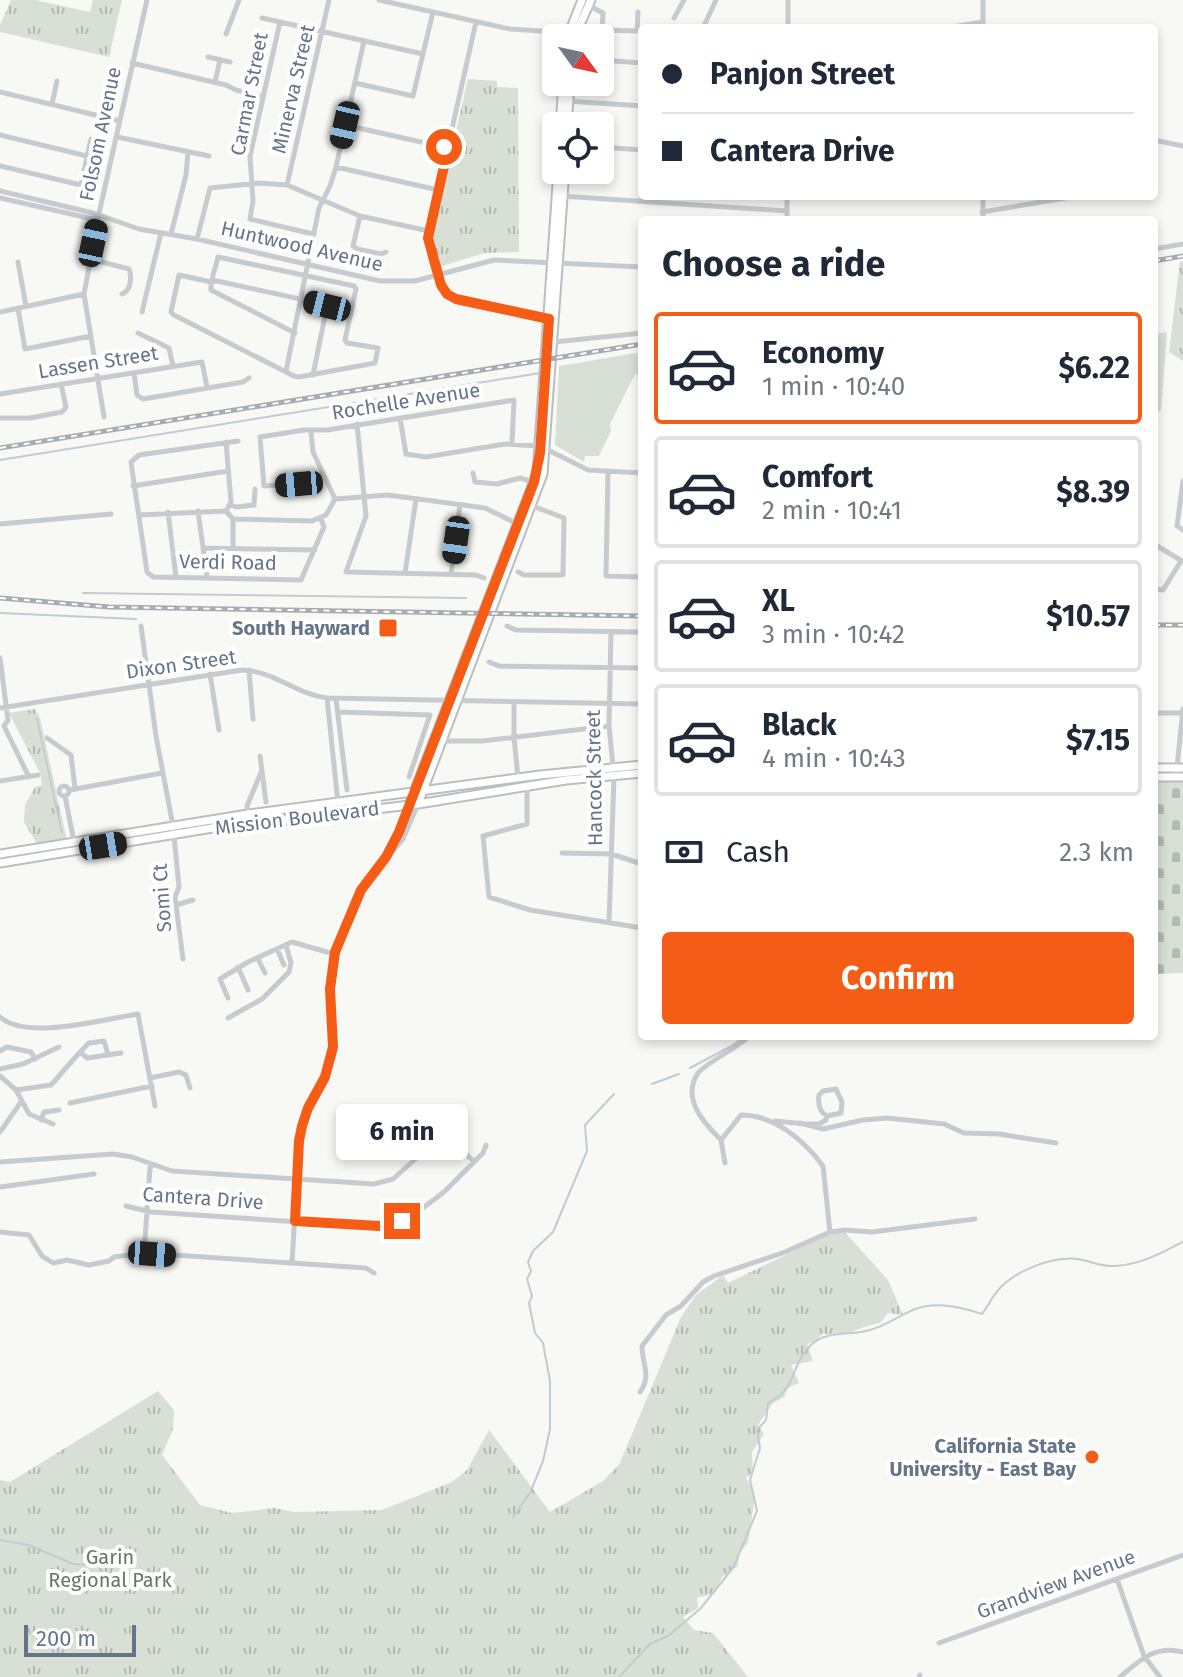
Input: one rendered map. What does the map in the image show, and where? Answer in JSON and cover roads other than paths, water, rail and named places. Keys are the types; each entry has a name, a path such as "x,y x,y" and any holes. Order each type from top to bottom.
{"main road":[{"path":"576,24 587,2"},
{"path":"565,96 566,112"},
{"path":"563,112 567,96"},
{"path":"559,184 560,196"},
{"path":"550,359 554,342 562,184"},
{"path":"419,792 428,759 542,479 550,359 549,319 556,262"},
{"path":"529,505 544,447"},
{"path":"413,805 442,741 454,700"},
{"name":"Mission Boulevard","path":"0,854 173,830 413,805 638,766"},
{"path":"1158,769 1180,773"},
{"name":"Mission Boulevard","path":"0,863 248,814 518,778 614,771 638,773"},
{"path":"1158,776 1180,773"}],"street":[{"name":"Folsom Avenue","path":"104,417 84,294 147,0"},
{"path":"226,34 239,0"},
{"name":"Minerva Street","path":"287,185 329,0"},
{"path":"379,0 476,22 542,33"},
{"path":"674,18 683,2 675,0"},
{"path":"705,24 716,0"},
{"path":"788,0 788,24"},
{"path":"983,0 983,24"},
{"path":"587,2 603,13 602,30 637,31 638,12"},
{"path":"355,83 413,96 433,12"},
{"path":"262,18 423,54"},
{"name":"Carmar Street","path":"280,22 250,156 253,201 250,219 313,234"},
{"path":"476,22 428,245 447,294 456,299 549,319"},
{"path":"286,371 313,234 336,167 364,41"},
{"path":"208,57 230,62"},
{"path":"215,82 220,60"},
{"path":"614,61 638,63"},
{"path":"132,63 215,82 263,97"},
{"path":"52,104 57,81"},
{"path":"0,92 120,121"},
{"path":"566,101 638,106"},
{"path":"345,125 448,148"},
{"path":"0,135 87,156"},
{"path":"117,137 209,156"},
{"path":"79,194 91,139"},
{"path":"1158,141 1183,146"},
{"path":"614,148 638,150"},
{"path":"171,234 186,175 188,152"},
{"path":"0,166 81,185"},
{"path":"336,167 438,190"},
{"path":"197,239 210,188 252,184 287,185 360,216 429,231"},
{"name":"Huntwood Avenue","path":"0,191 161,233 380,281 402,282 438,276 494,260 638,267"},
{"path":"560,196 787,211"},
{"name":"Huntwood Avenue","path":"0,198 93,219 99,217"},
{"path":"787,200 787,216"},
{"path":"982,216 983,200"},
{"path":"982,212 1053,200"},
{"path":"360,216 353,246 381,254 386,252"},
{"path":"142,312 161,233"},
{"path":"1158,248 1183,244"},
{"path":"295,333 211,290 211,282 218,257 307,275 356,289 345,340 347,343 378,348 373,365 299,377 171,312 179,275 211,282 217,281 351,310"},
{"path":"90,259 129,269 129,287 122,294"},
{"path":"18,262 26,306"},
{"path":"0,312 84,294"},
{"path":"313,375 327,306"},
{"path":"18,308 25,349 91,336"},
{"path":"138,333 169,348 173,366"},
{"path":"554,342 638,333"},
{"name":"Lassen Street","path":"0,394 202,362 207,387"},
{"path":"134,373 137,395 143,399 243,382 249,378"},
{"path":"0,418 30,418 62,412 66,407 61,384"},
{"name":"Rochelle Avenue","path":"322,474 299,484 264,486 260,437 304,430 311,432 514,400 512,444"},
{"path":"400,418 406,454 426,457 512,444 544,447 582,468 638,473"},
{"path":"357,424 366,496 364,525 346,572 476,575 484,578"},
{"path":"311,432 313,452 335,499"},
{"path":"238,441 139,455 131,462 139,515 254,505 255,489"},
{"path":"226,442 233,548"},
{"path":"133,486 228,471"},
{"path":"608,472 606,576 638,577"},
{"path":"473,473 477,482 497,484 520,478 534,482"},
{"path":"1180,528 1183,481"},
{"path":"335,499 388,495 460,505 488,509 521,525"},
{"path":"233,519 321,519 329,512 335,499"},
{"path":"405,573 416,499"},
{"path":"451,574 460,505"},
{"path":"518,572 524,575 563,575 564,518 529,505"},
{"path":"198,511 207,577"},
{"path":"168,512 176,577"},
{"path":"0,524 111,514"},
{"name":"Verdi Road","path":"139,515 147,572 153,577 301,580 315,550"},
{"path":"203,548 315,550 324,527 321,519"},
{"path":"1158,546 1182,561 1163,590 1158,589"},
{"name":"Somi Ct","path":"141,626 173,830 179,887 176,905 183,959"},
{"path":"507,626 516,630 638,632"},
{"name":"Hancock Street","path":"609,923 614,771 609,726 611,632"},
{"path":"0,658 3,708 8,720 2,726 29,777"},
{"path":"489,662 499,666 638,668"},
{"path":"249,670 253,719"},
{"name":"Dixon Street","path":"3,708 249,670 272,675 305,694 336,699 638,704"},
{"path":"210,674 219,730"},
{"path":"327,698 338,803"},
{"path":"336,699 347,790"},
{"path":"408,714 410,700"},
{"path":"514,702 518,778"},
{"path":"338,712 430,715 409,777"},
{"path":"1158,713 1183,712 1180,773"},
{"path":"442,741 482,741 609,726"},
{"path":"47,738 71,755 74,843"},
{"path":"417,755 428,759"},
{"path":"260,756 266,802"},
{"path":"248,814 247,806 262,770"},
{"path":"70,791 162,773"},
{"path":"0,781 38,775"},
{"path":"527,786 527,824 483,836 489,897 530,910 638,927"},
{"path":"292,1263 301,1135 308,1108 325,1077 332,1054 330,989 334,954 361,890 386,857 413,805"},
{"path":"562,853 611,854 638,863"},
{"path":"176,905 193,900"},
{"path":"228,998 220,979 238,967 286,945 295,942 334,954"},
{"path":"228,1018 262,999 289,972 291,963 286,945"},
{"path":"277,949 284,965"},
{"path":"258,959 265,973"},
{"path":"238,967 248,990"},
{"path":"0,1017 17,1027 40,1029 138,1014 155,1106"},
{"path":"725,1163 721,1140 695,1109 692,1090 699,1072 746,1040"},
{"path":"16,1090 51,1085 89,1043 104,1041 108,1054"},
{"path":"0,1051 7,1047 31,1052 35,1059"},
{"path":"0,1069 35,1059 59,1047"},
{"path":"80,1052 87,1058 121,1053"},
{"path":"150,1078 179,1072 186,1075 190,1088"},
{"path":"2,1078 16,1090 29,1114 53,1124"},
{"path":"0,1090 2,1078"},
{"path":"70,1103 152,1086"},
{"path":"721,1140 741,1115 819,1124 827,1116 843,1112 841,1097 836,1089 823,1091 819,1095 819,1106 827,1116"},
{"path":"0,1132 21,1102"},
{"path":"41,1120 44,1112 59,1110"},
{"path":"800,1123 823,1129 887,1118 944,1124 964,1133 999,1134 1056,1143"},
{"path":"770,1120 823,1166 830,1232"},
{"path":"0,1162 113,1154 172,1171 373,1184 388,1182 404,1171 439,1138 474,1162"},
{"name":"Cantera Drive","path":"126,1206 147,1211 370,1226 399,1222 437,1198 483,1153 486,1145"},
{"path":"144,1253 152,1165"},
{"path":"0,1187 94,1174"},
{"path":"640,1392 646,1383 647,1370 642,1346 666,1315 681,1306 703,1282 830,1232 872,1232 975,1219"},
{"path":"0,1232 29,1235 42,1256 53,1263 67,1260 89,1265 114,1257 144,1253 366,1268 374,1273"},
{"name":"Grandview Avenue","path":"939,1643 1183,1555"},
{"path":"1117,1579 1144,1656 1160,1677"},
{"path":"1120,1677 1144,1656 1167,1650 1183,1652"}],"waterway":[{"path":"0,460 540,373"},
{"path":"83,593 466,598"},
{"path":"0,613 136,619"},
{"path":"37,719 62,833"},
{"path":"690,1068 739,1040"},
{"path":"652,1084 679,1074"},
{"path":"513,1517 530,1493 543,1461 550,1429 550,1381 543,1343 535,1333 529,1303 532,1296 527,1279 531,1271 528,1262 533,1251 553,1232 587,1151 585,1125 614,1094"},
{"path":"619,1677 650,1644 668,1636 700,1609 733,1568 757,1511 750,1480 760,1448 757,1430 766,1420 768,1403 784,1391 804,1353 817,1340 831,1335 863,1332 909,1311 932,1305 982,1314 1007,1281 1036,1266 1068,1259 1105,1266 1124,1265 1150,1258 1183,1242"},
{"path":"0,1540 28,1545 73,1564 108,1566"}],"railway":[{"path":"1158,260 1183,256"},
{"path":"0,448 638,345"},
{"path":"0,598 109,607 638,616"},
{"path":"1158,625 1183,625"}],"place":[{"name":"South Hayward","path":"388,628"},
{"name":"California State University - East Bay","path":"1092,1457"}],"park label":[{"name":"Garin Regional Park","path":"110,1568"}]}
